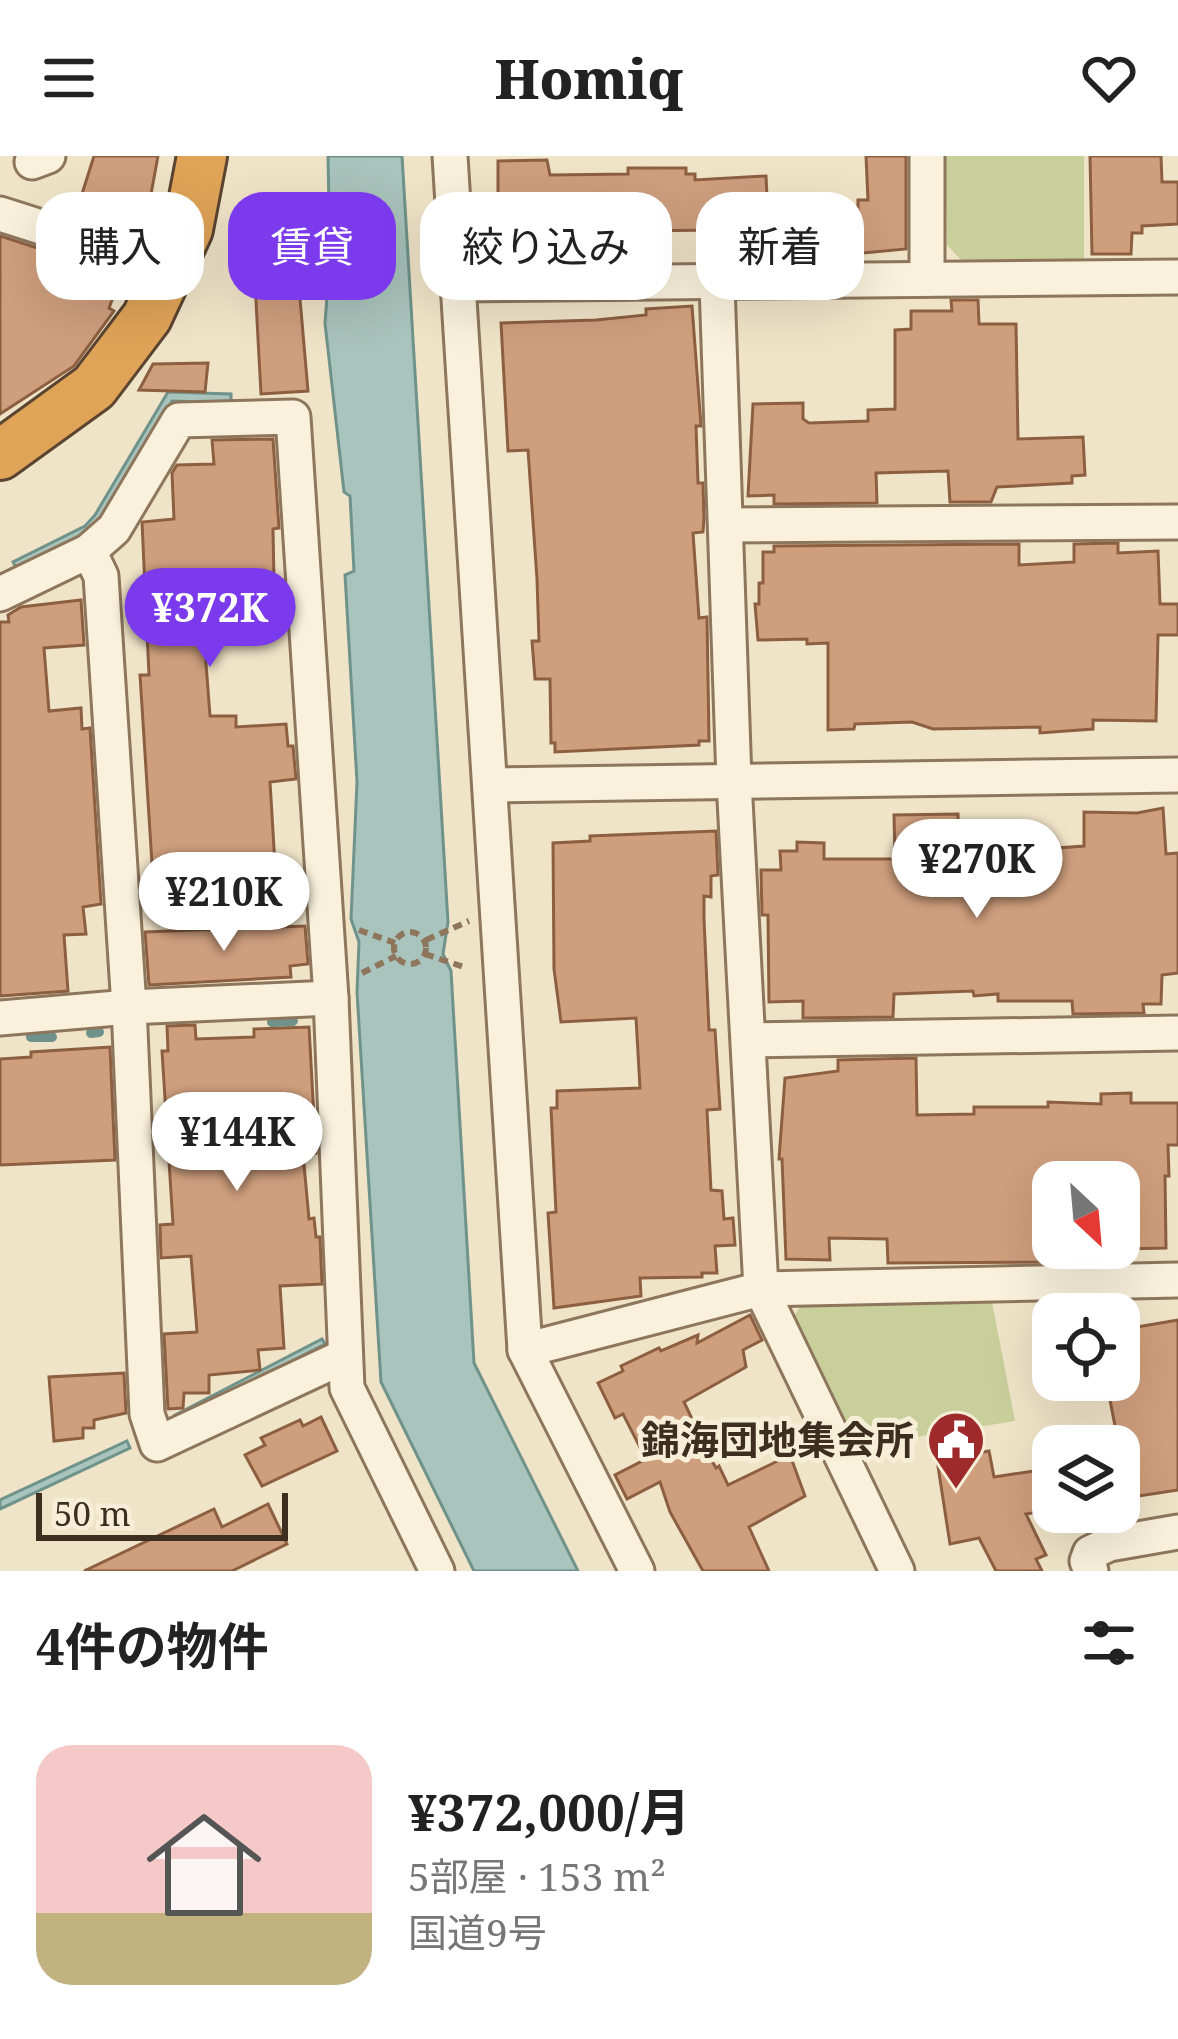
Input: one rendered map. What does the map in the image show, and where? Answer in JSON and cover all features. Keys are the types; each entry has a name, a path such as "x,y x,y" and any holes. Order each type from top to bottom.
{"highway":[{"path":"195,192 202,156"},
{"path":"0,455 94,387 155,300"}],"street":[{"path":"450,156 453,192"},
{"path":"927,156 927,279"},
{"path":"0,214 36,225"},
{"path":"864,280 1178,277"},
{"path":"460,300 525,1350 637,1571"},
{"path":"718,300 734,781 761,1288 897,1571"},
{"path":"0,594 89,551 114,529 179,420 293,417 331,998 347,1388 436,1571"},
{"path":"726,525 1178,522"},
{"path":"89,551 100,576 129,1007 147,1414 157,1444 345,1356"},
{"path":"490,785 1178,775"},
{"path":"0,1018 331,998"},
{"path":"749,1040 1178,1033"},
{"path":"525,1350 761,1288 1178,1280"},
{"path":"1091,1571 1087,1561 1098,1548 1178,1532"}],"path":[{"path":"357,929 395,943"},
{"path":"424,941 453,929"},
{"path":"395,943 409,932 424,941"},
{"path":"424,941 425,954"},
{"path":"395,943 396,956"},
{"path":"396,956 409,964 425,954 453,962"},
{"path":"363,973 396,956"}],"green space":[{"path":"945,156 1084,156 1084,259 962,261 947,245"},
{"path":"991,1297 1015,1421 854,1447 792,1319 804,1301"}],"water":[{"path":"328,156 402,156 448,922 443,954 451,971 474,1363 578,1571 474,1571 381,1382 357,992 359,942 351,919 357,782 345,575 354,571 350,496 344,492 325,323 327,300 396,300 396,192 329,192"},
{"path":"168,392 231,394 231,403 172,401 114,504 91,532 17,569 13,562 85,526 95,515"},
{"path":"322,1339 325,1344 178,1420 175,1415"},
{"path":"127,1441 130,1448 0,1509 0,1500"}],"building":[{"path":"94,156 158,156 151,192 83,192"},
{"path":"866,156 906,156 906,249 864,253 864,200 868,200"},
{"path":"1090,156 1161,156 1162,182 1178,182 1178,224 1142,226 1142,233 1132,233 1131,254 1092,254"},
{"path":"547,160 550,175 686,168 695,180 766,176 767,192 696,192 696,230 672,231 672,192 498,192 498,161"},
{"path":"0,236 36,248 36,300 112,300 109,308 114,311 74,366 0,414"},
{"path":"256,300 300,300 308,391 261,394"},
{"path":"951,300 978,300 979,324 1016,324 1018,439 1083,437 1085,475 1072,476 1072,483 997,487 991,502 950,502 948,471 876,473 877,503 774,504 774,495 748,496 753,404 803,403 803,419 809,423 868,421 868,410 895,409 895,330 911,329 911,311 952,311"},
{"path":"692,306 701,426 696,426 698,483 703,483 704,519 703,532 693,533 699,618 707,617 709,741 555,752 550,679 535,679 532,641 539,641 528,450 508,451 501,323 596,320 646,315 646,309"},
{"path":"208,363 205,392 139,390 153,364"},
{"path":"273,439 279,528 273,529 275,634 204,637 210,716 236,716 236,727 286,724 288,746 293,746 296,779 270,782 275,865 221,872 222,883 154,895 140,675 149,675 142,522 174,519 172,473 177,465 214,464 212,440"},
{"path":"1118,543 1118,553 1158,551 1160,604 1178,604 1178,635 1158,635 1156,721 1093,720 1093,729 1040,733 1040,727 933,729 912,722 828,730 828,643 758,640 755,604 759,604 759,583 763,583 763,552 774,552 774,546 1019,544 1019,565 1074,562 1074,544"},
{"path":"81,600 84,645 44,648 49,711 81,708 82,729 90,728 101,904 83,907 86,934 64,935 68,991 0,996 0,622 9,622 8,615 21,607"},
{"path":"1163,808 1166,854 1178,853 1178,973 1162,975 1161,1004 1143,1004 1144,1013 1073,1014 1072,1001 998,1001 998,994 974,996 973,991 894,994 893,1017 803,1018 803,1001 769,1002 768,915 762,915 761,870 781,870 780,851 797,851 797,842 824,843 824,859 895,859 894,815 958,814 959,863 1031,861 1030,850 1084,846 1084,812 1137,813"},
{"path":"716,831 718,875 711,876 711,897 704,896 704,919 709,1030 715,1030 720,1109 707,1110 711,1190 722,1191 724,1219 733,1218 735,1245 715,1246 717,1273 640,1278 641,1296 554,1308 548,1213 556,1212 551,1108 557,1108 557,1091 640,1088 636,1018 561,1022 554,969 553,843 590,841 590,836"},
{"path":"305,926 308,964 290,966 291,977 149,985 145,932"},
{"path":"195,1025 196,1039 254,1037 254,1029 309,1027 316,1153 303,1154 309,1219 314,1218 316,1237 320,1237 322,1284 280,1286 284,1348 258,1350 260,1370 209,1375 209,1393 184,1393 183,1408 168,1409 164,1334 197,1332 191,1256 161,1258 160,1225 173,1224 162,1051 168,1051 167,1026"},
{"path":"110,1047 115,1160 0,1165 0,1059"},
{"path":"916,1058 917,1115 974,1114 974,1107 1048,1107 1048,1102 1101,1104 1101,1094 1131,1093 1131,1103 1178,1103 1178,1145 1168,1145 1169,1176 1165,1176 1166,1248 1140,1249 1140,1161 1032,1161 1032,1262 888,1263 887,1239 829,1238 830,1260 786,1259 779,1159 785,1078 838,1071 838,1060"},
{"path":"750,1315 762,1340 743,1350 746,1367 684,1402 728,1485 790,1455 805,1496 749,1527 769,1571 703,1571 670,1512 660,1482 627,1499 615,1475 646,1459 623,1414 615,1418 598,1383 659,1348 698,1335 697,1343"},
{"path":"1178,1320 1178,1490 1140,1496 1140,1425 1115,1425 1110,1401 1140,1401 1140,1326"},
{"path":"124,1373 126,1413 94,1420 94,1428 83,1428 83,1438 54,1441 49,1377"},
{"path":"321,1417 337,1451 262,1486 245,1455 265,1445 261,1438 300,1420 303,1426"},
{"path":"989,1451 994,1477 1032,1471 1032,1513 1026,1514 1046,1555 1036,1559 1042,1571 996,1571 979,1538 950,1544 937,1460"},
{"path":"268,1504 287,1544 232,1571 84,1571 214,1509 222,1527"}],"waterway":[{"path":"272,1022 293,1021"},
{"path":"91,1033 99,1032"},
{"path":"31,1037 52,1037"}],"place":[{"name":"錦海団地集会所","path":"956,1491"}]}
